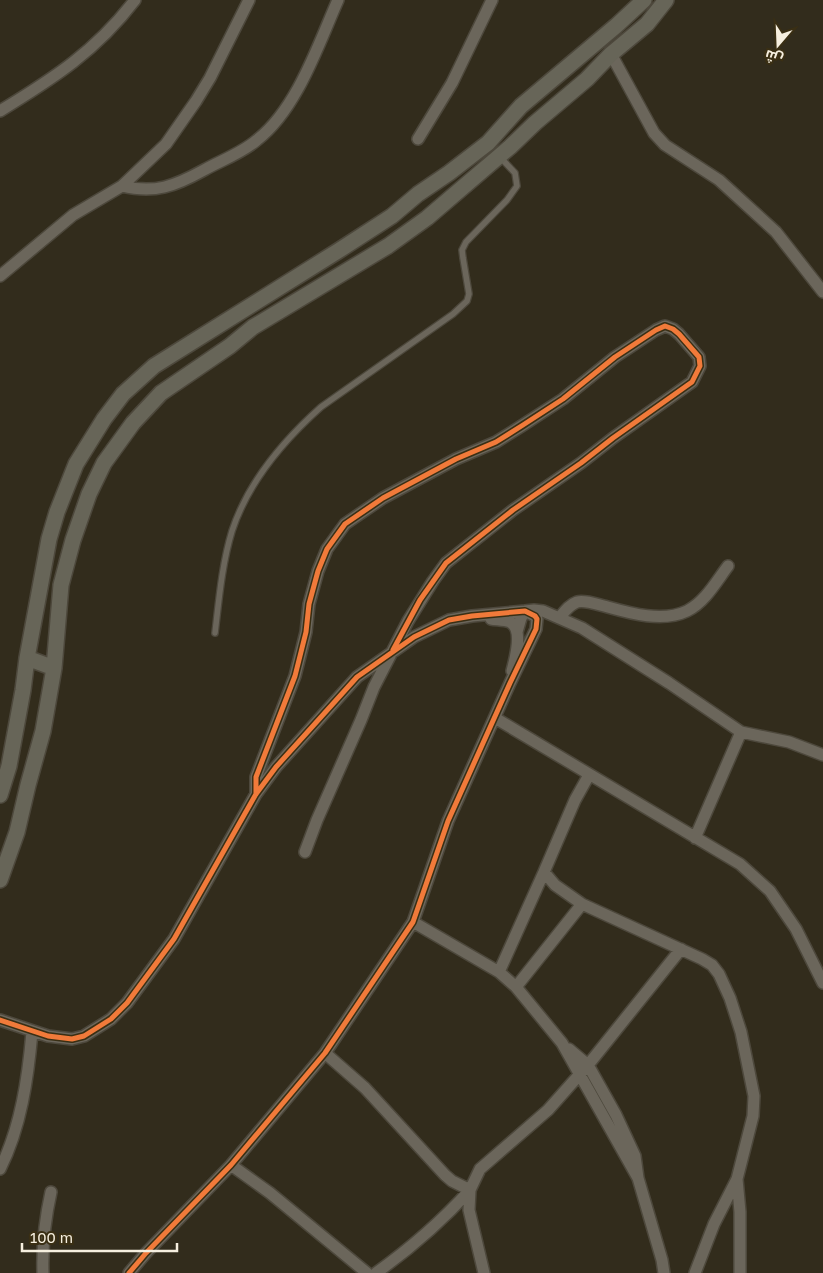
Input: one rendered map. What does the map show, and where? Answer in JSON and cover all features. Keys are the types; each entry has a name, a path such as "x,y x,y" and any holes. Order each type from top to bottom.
{"main road":[{"path":"0,795 8,766 23,690 49,539 57,512 76,464 104,419 123,394 154,366 392,216 418,194 488,143 521,106 644,0"},
{"path":"0,880 17,832 43,731 54,668 62,585 73,540 89,494 104,463 133,424 161,393 230,346 252,327 388,246 427,218 647,24 666,0"},
{"path":"547,84 562,100"},
{"path":"27,658 54,668"}],"street":[{"path":"0,110 54,78 91,48 118,23 135,0"},
{"path":"0,276 73,215 122,186 166,144 196,101 226,50 248,0"},
{"path":"122,186 138,190 155,190 171,186 188,180 257,141 280,118 290,103 338,0"},
{"path":"418,138 452,83 492,0"},
{"path":"611,54 654,133 665,144 720,180 776,232 823,292"},
{"path":"256,794 256,778 295,676 302,652 308,604 318,571 327,548 345,524 383,498 456,460 496,442 563,399 615,357 656,330 665,326 680,334 699,357 700,366 692,382 513,510 446,563 420,600 374,687 305,852"},
{"path":"560,617 570,605 579,602 628,612 674,616 688,610 703,600 728,566"},
{"path":"0,1020 32,1032 60,1038 72,1038 84,1036 111,1019 127,1003 174,939 256,794 276,767 357,677 414,637 449,620 534,610 560,617 612,646 741,732 789,742 823,755"},
{"path":"524,611 536,616 537,626"},
{"path":"517,632 524,611"},
{"path":"129,1273 231,1165 325,1053 413,922 448,821 537,626 546,617 560,617"},
{"path":"449,620 475,618 508,622 515,626 518,639 510,683"},
{"path":"494,718 740,864 770,891 796,929 823,983"},
{"path":"695,838 741,732"},
{"path":"499,972 575,800 589,775"},
{"path":"544,872 555,885 582,904 712,964 720,974 730,998 741,1032 754,1106 749,1137 736,1179 714,1224 695,1273"},
{"path":"516,987 582,904"},
{"path":"413,922 499,972 516,987 584,1069 616,1115 635,1156 638,1178 662,1260 664,1273"},
{"path":"376,1273 424,1236 451,1211 470,1190 480,1169 548,1110 584,1069 681,949"},
{"path":"0,1169 7,1155 27,1081 32,1032"},
{"path":"325,1053 364,1088 452,1182 470,1190"},
{"path":"231,1165 270,1193 367,1273"},
{"path":"736,1179 741,1229 740,1273"},
{"path":"470,1190 469,1210 484,1273"},
{"path":"43,1273 42,1248 45,1218 51,1192"}],"lane":[{"path":"215,633 223,569 232,530 256,481 276,453 321,407 453,314 468,301 469,294 462,250 466,242 517,186 514,173 499,156"}],"cycle path":[{"path":"256,794 256,777 295,676 306,632 309,604 318,571 327,549 345,524 383,498 456,459 496,442 563,399 615,357 656,330 665,326 679,334 699,357 700,366 692,382 513,510 446,563 420,600 393,650"},
{"path":"0,1020 48,1036 72,1039 84,1036 111,1019 127,1003 174,939 256,794 276,767 357,677 414,637 449,620 525,611 535,616 537,619 536,629 448,821 413,922 325,1053 231,1165 129,1273"}]}
